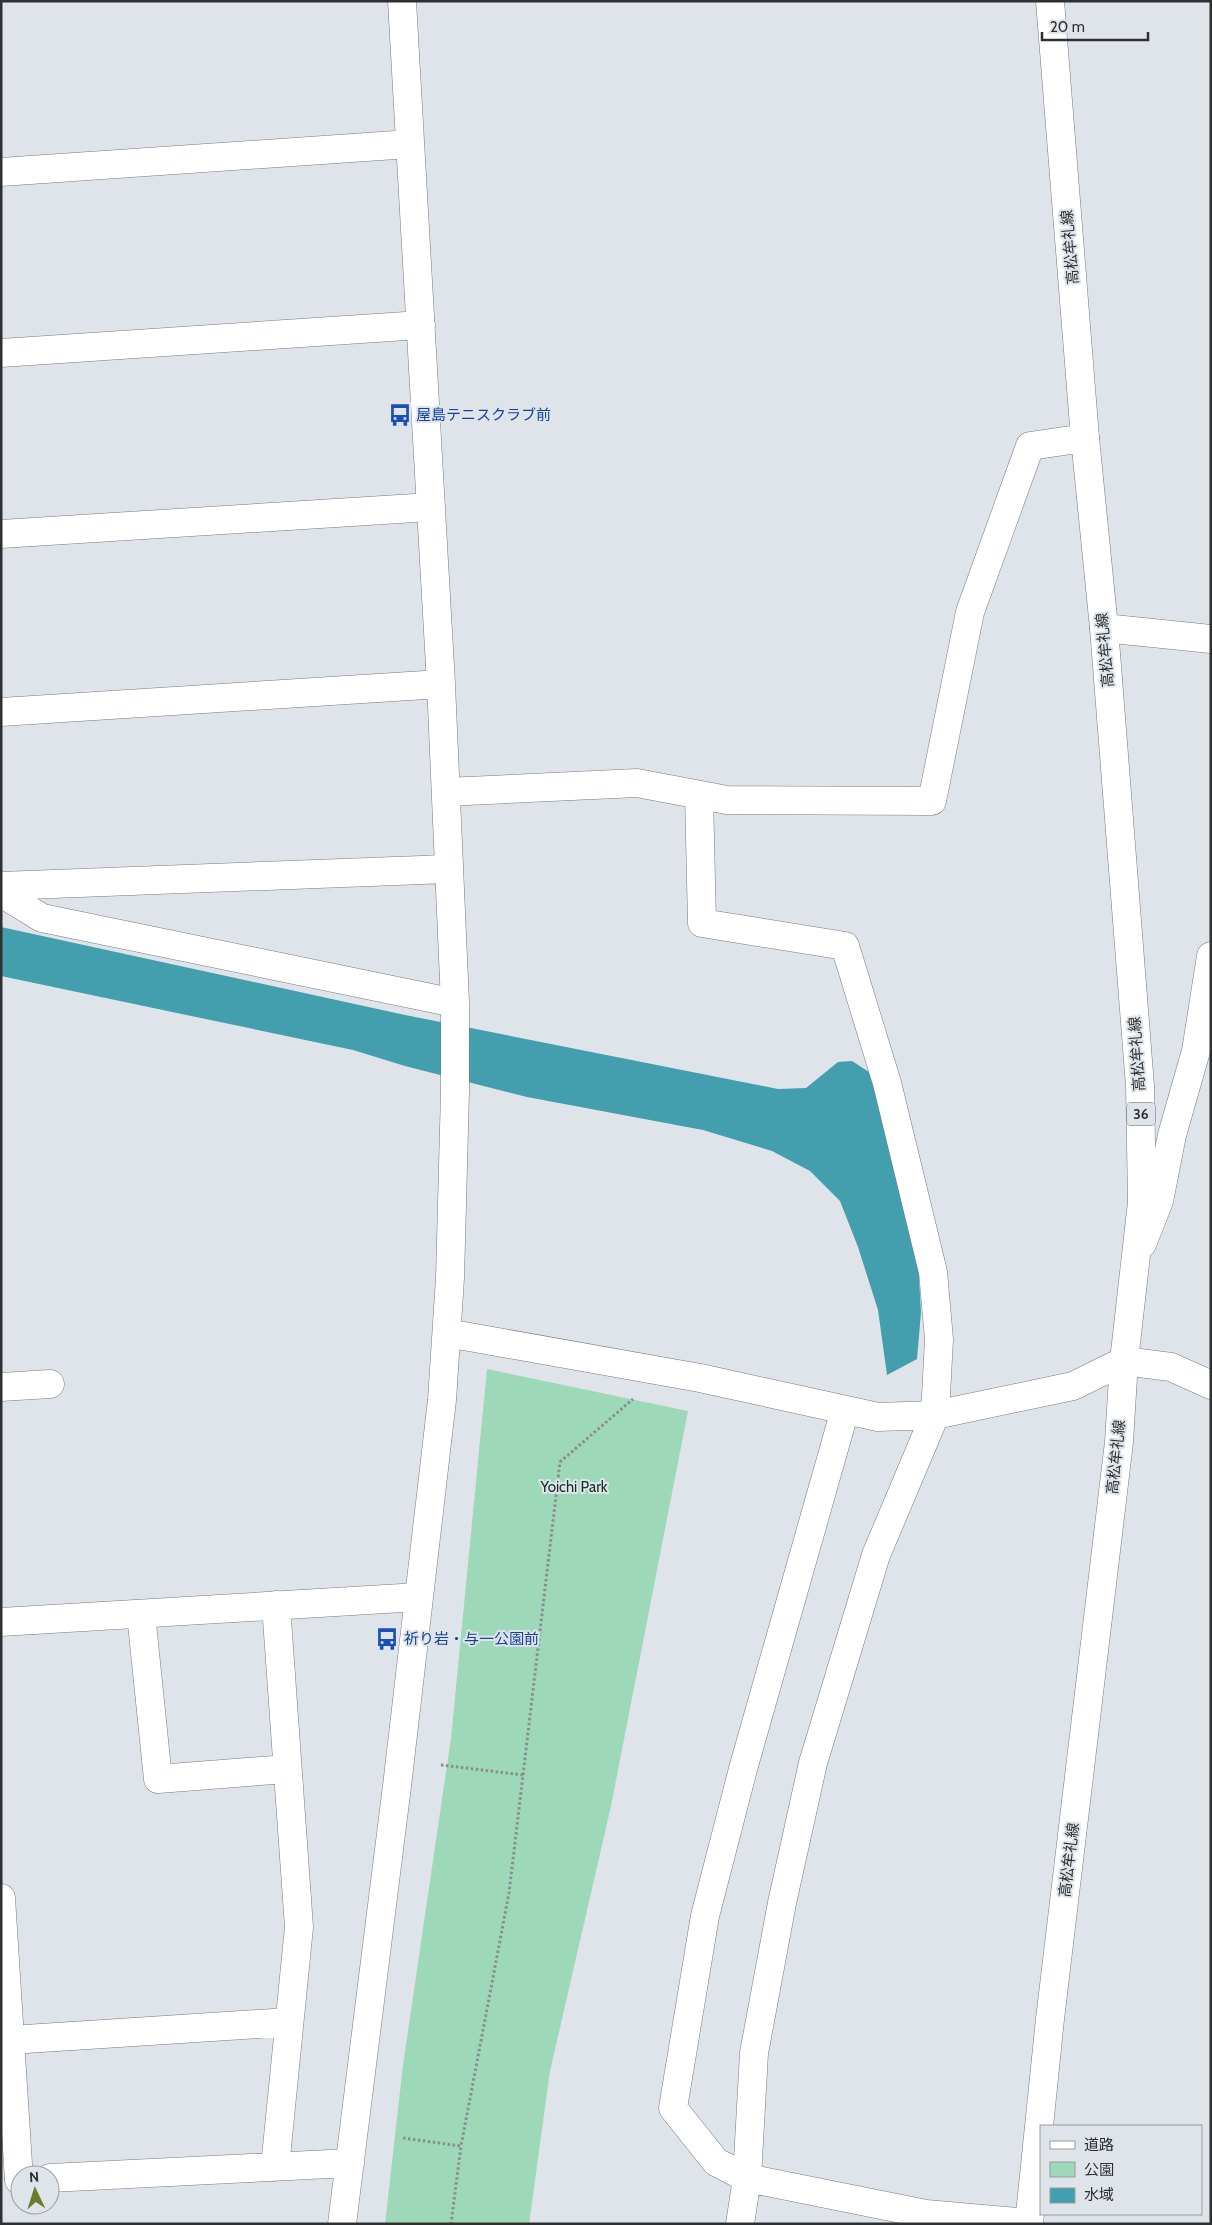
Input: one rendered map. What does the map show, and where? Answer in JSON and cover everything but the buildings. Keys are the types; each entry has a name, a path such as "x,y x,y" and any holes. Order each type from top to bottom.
{"street":[{"path":"342,2224 442,1400 447,1334 455,1092 455,1010 441,684 402,1"},
{"name":"高松牟礼線","path":"1028,2224 1119,1442 1124,1361 1142,1202 1140,1086 1104,628 1085,438 1050,1"},
{"path":"1,172 410,144"},
{"path":"1,353 421,325"},
{"path":"446,792 637,782 727,800 932,801 970,612 1030,446 1085,438"},
{"path":"1,534 432,507"},
{"path":"1104,628 1211,639"},
{"path":"1,712 441,684"},
{"path":"699,795 702,923 845,946 887,1083 933,1272 939,1339 935,1415 876,1555 813,1763 782,1904 754,2053 747,2178 740,2224"},
{"path":"1,886 448,869"},
{"path":"1,893 42,918 455,1010"},
{"path":"1136,1259 1158,1201 1172,1135 1196,1051 1211,956"},
{"path":"447,1334 700,1378 878,1417 935,1415 1073,1386 1124,1361 1171,1367 1211,1384"},
{"path":"1,1387 50,1384"},
{"path":"845,1410 743,1769 705,1916 673,2108 716,2162 747,2178 926,2214 1028,2224"},
{"path":"1,1622 419,1596"},
{"path":"275,2167 299,1927 276,1605"},
{"path":"141,1614 158,1780 288,1769"},
{"path":"1,1898 10,2040 13,2165"},
{"path":"10,2040 289,2022"},
{"path":"60,2178 350,2162"}],"path":[{"path":"452,2224 461,2146 509,1893 560,1462 633,1399"},
{"path":"441,1765 523,1775"},
{"path":"403,2138 461,2146"}],"green space":[{"name":"Yoichi Park","path":"487,1369 688,1411 611,1806 550,2071 529,2224 385,2224 403,2065 451,1738"}],"water":[{"path":"1,927 405,1015 778,1089 806,1088 838,1062 852,1061 869,1072 876,1085 918,1261 921,1312 917,1359 887,1375 878,1310 858,1247 840,1201 810,1171 772,1151 703,1130 527,1097 405,1066 353,1050 1,976"}],"place":[{"name":"屋島テニスクラブ前","path":"400,415"},
{"name":"祈り岩・与一公園前","path":"387,1639"}]}
